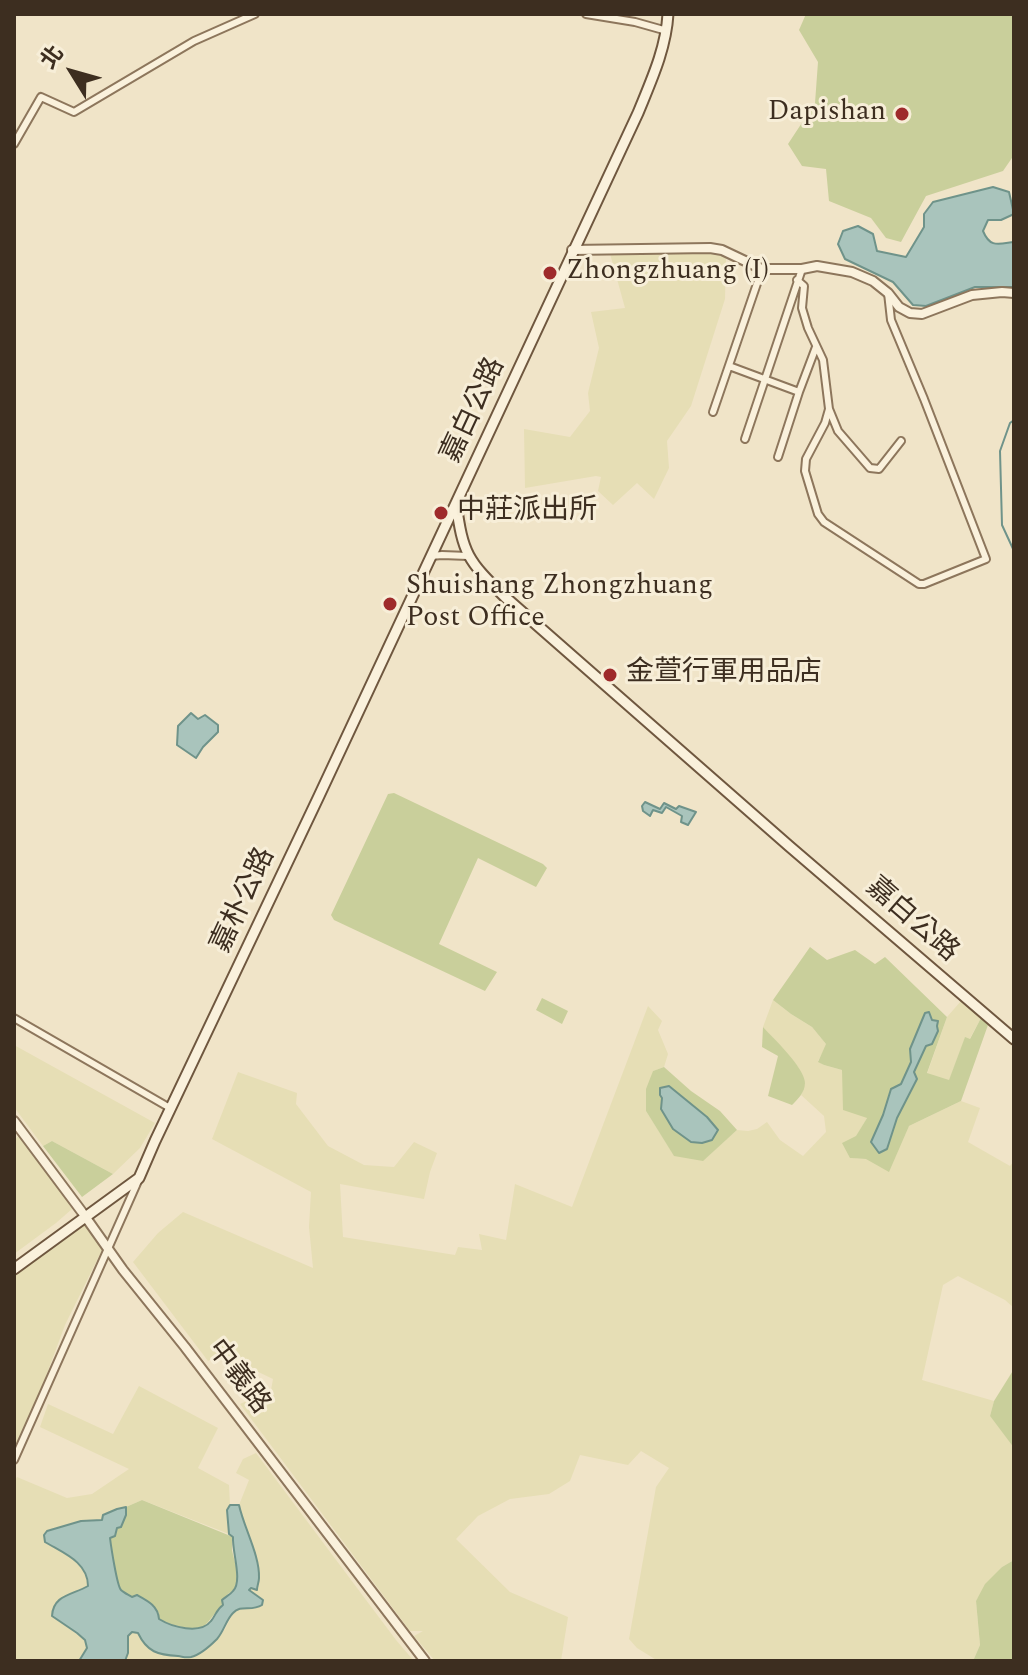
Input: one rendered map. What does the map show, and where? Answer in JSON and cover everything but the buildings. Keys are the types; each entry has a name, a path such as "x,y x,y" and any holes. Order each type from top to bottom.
{"main road":[{"name":"嘉白公路","path":"668,14 667,31 656,70 638,113 456,503 468,556 479,572 505,597 1014,1039"},
{"name":"嘉朴公路","path":"14,1269 139,1178 456,503"}],"street":[{"path":"14,144 41,97 74,112 194,41 255,14"},
{"path":"586,14 667,31"},
{"path":"572,250 710,248 722,250 762,269 817,266 852,272 873,281 899,307 910,313 922,314 972,295 1014,293"},
{"path":"713,412 762,269"},
{"path":"745,439 802,269"},
{"path":"797,280 804,286 802,308 823,360 829,409 838,431 870,468 879,469 901,441"},
{"path":"829,409 806,459 805,471 818,514 824,522 919,584 986,559 891,320 888,293"},
{"path":"778,457 816,346"},
{"path":"729,366 799,392"},
{"path":"431,556 468,556"},
{"path":"14,1018 170,1108"},
{"name":"中義路","path":"14,1121 425,1661"},
{"path":"14,1460 139,1178"}],"shaded area":[{"path":"609,250 708,251 726,257 725,299 691,406 667,441 669,468 654,499 637,483 613,505 598,491 601,477 596,476 525,488 524,429 570,437 590,411 588,393 599,348 591,312 625,308"},
{"path":"773,1000 812,1027 827,1045 818,1061 842,1070 867,1118 856,1137 851,1158 866,1159 909,1126 961,1101 980,1108 968,1142 1010,1166 1014,1161 1014,1308 1005,1300 958,1276 943,1285 922,1380 994,1401 990,1416 1014,1448 1014,1560 1002,1567 976,1601 980,1645 973,1661 658,1661 637,1648 629,1639 656,1487 669,1468 641,1451 628,1465 580,1455 570,1481 549,1494 510,1499 478,1516 456,1539 510,1592 568,1617 561,1661 435,1661 414,1636 423,1631 410,1631 240,1404 271,1390 273,1379 221,1354 208,1361 133,1262 158,1233 183,1212 313,1268 309,1227 311,1192 212,1139 238,1072 297,1093 296,1104 328,1146 364,1165 394,1167 414,1142 437,1153 424,1199 340,1184 343,1237 455,1255 458,1247 482,1250 479,1234 506,1240 515,1184 572,1207 648,1006 662,1021 658,1030 668,1054 664,1067 653,1071 646,1111 674,1155 703,1160 737,1130 757,1129 767,1122 780,1140 803,1156 826,1132 824,1116 801,1095 805,1084 798,1067 763,1027"},
{"path":"961,1001 981,1018 969,1040 965,1038 949,1081 927,1074 947,1017"},
{"path":"14,1045 155,1123 140,1148 113,1174 52,1141 43,1146 14,1107"},
{"path":"20,1134 44,1163 72,1209 14,1254 14,1141"},
{"path":"84,1223 103,1248 65,1325 39,1395 14,1449 14,1271"},
{"path":"139,1386 218,1428 198,1468 229,1485 229,1534 142,1500 117,1509 102,1520 81,1565 88,1576 88,1586 52,1616 85,1640 87,1648 79,1661 14,1661 14,1483 17,1477 67,1498 92,1494 129,1469 40,1427 48,1404 113,1434"},
{"path":"256,1453 414,1661 125,1661 128,1635 132,1632 170,1656 186,1658 214,1642 234,1611 263,1600 249,1590 258,1589 259,1580 253,1547 239,1505 249,1480 236,1473 243,1459"}],"green space":[{"path":"806,14 1014,14 1014,155 1003,171 926,196 901,242 886,238 871,218 829,201 826,169 802,166 788,144 815,103 818,62 799,30"},
{"path":"394,793 547,868 536,887 478,858 439,944 497,972 485,991 334,920 331,915 388,794"},
{"path":"810,947 827,960 855,950 875,964 885,957 947,1017 927,1073 949,1080 965,1037 970,1039 981,1018 988,1025 961,1101 909,1126 889,1172 866,1159 850,1158 842,1143 856,1136 867,1118 843,1110 842,1070 818,1062 826,1044 812,1027 773,1000"},
{"path":"542,998 568,1011 562,1024 536,1010"},
{"path":"763,1027 804,1077 804,1089 792,1105 768,1096 778,1056 762,1047"},
{"path":"664,1067 720,1111 737,1130 703,1161 674,1156 646,1111 646,1089 653,1071"},
{"path":"52,1141 113,1174 82,1197 43,1146"},
{"path":"1014,1369 1014,1448 990,1416 994,1401"},
{"path":"142,1500 233,1537 232,1550 238,1580 202,1628 164,1622 159,1619 159,1613 119,1589 110,1537 115,1535 126,1507"},
{"path":"1014,1560 1014,1661 973,1661 980,1645 976,1601 985,1584"}],"water":[{"path":"993,187 1009,192 1014,214 1001,220 988,220 983,231 992,242 1014,242 1014,287 975,287 926,306 913,305 893,282 845,259 838,244 843,231 858,226 873,234 877,251 906,257 924,227 924,214 933,202"},
{"path":"191,713 198,719 205,715 218,725 218,732 196,758 177,745 178,726"},
{"path":"645,802 660,809 664,803 676,809 679,806 696,812 688,825 681,822 682,816 666,807 662,813 653,810 650,816 643,811"},
{"path":"929,1012 932,1020 938,1021 938,1031 932,1044 926,1046 914,1072 917,1079 897,1118 887,1149 879,1153 871,1142 891,1089 901,1084 911,1062 910,1049 925,1013"},
{"path":"669,1086 718,1130 712,1140 691,1142 673,1129 661,1109 660,1088"},
{"path":"230,1505 239,1505 254,1551 259,1580 257,1590 249,1590 263,1600 262,1605 236,1610 217,1639 191,1657 154,1651 138,1633 132,1632 128,1636 125,1661 79,1661 87,1648 85,1640 52,1616 56,1604 64,1596 88,1586 87,1578 79,1564 45,1542 47,1531 81,1521 102,1520 103,1515 126,1507 121,1527 110,1538 119,1587 132,1597 137,1595 149,1602 159,1619 193,1629 211,1621 223,1605 222,1600 236,1586 233,1537 229,1534 227,1510"}],"waterway":[{"path":"1014,420 1010,423 1000,451 1002,525 1014,551"}],"place":[{"name":"Dapishan","path":"902,114"},
{"name":"Zhongzhuang (I)","path":"550,273"},
{"name":"中莊派出所","path":"441,513"},
{"name":"Shuishang Zhongzhuang Post Office","path":"390,604"},
{"name":"金萱行軍用品店","path":"610,675"}]}
